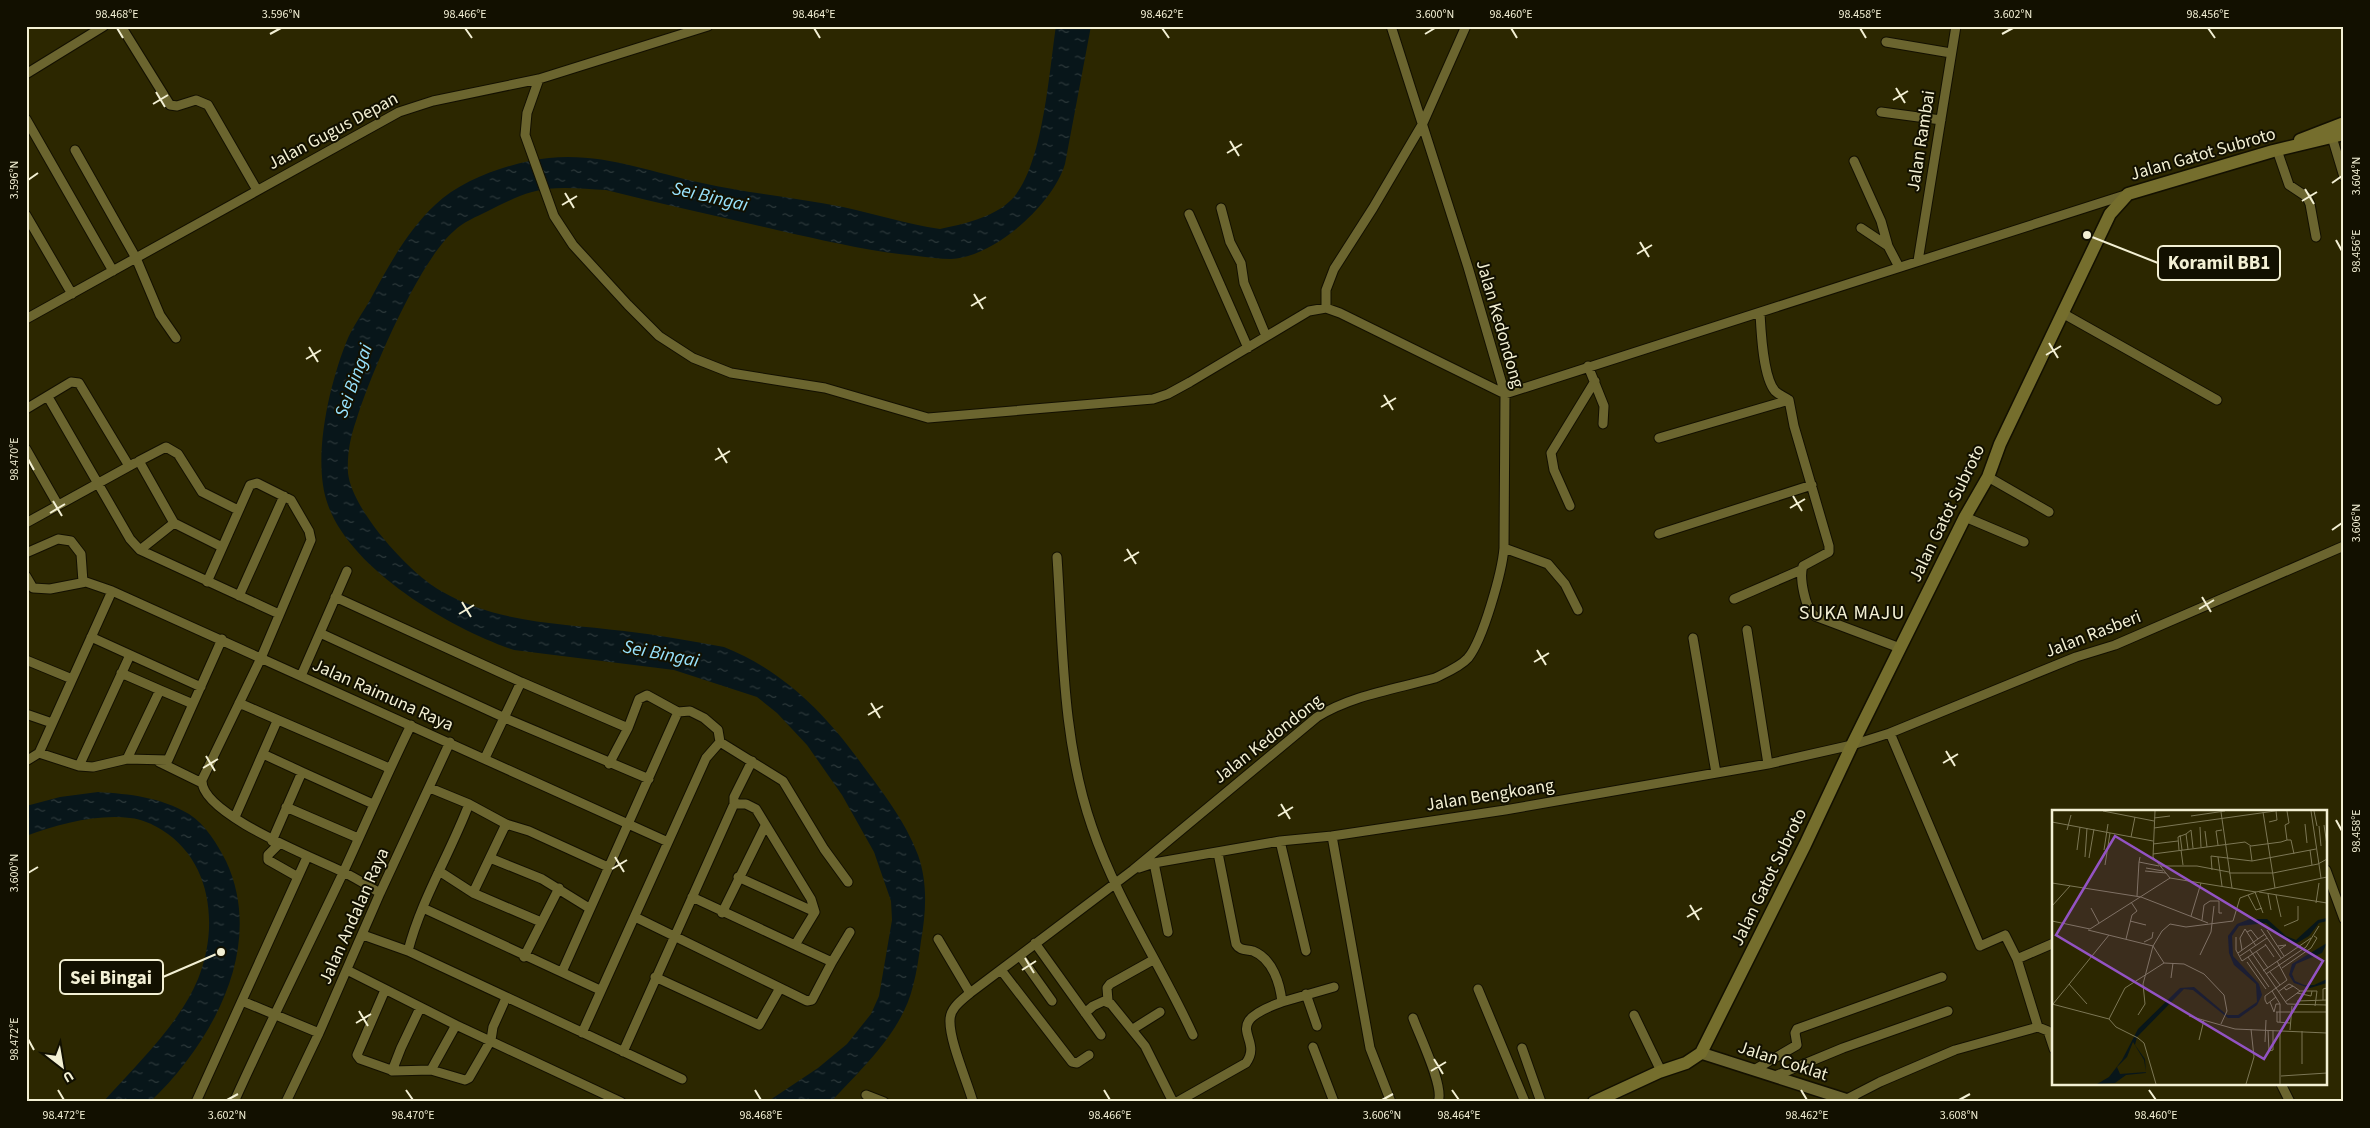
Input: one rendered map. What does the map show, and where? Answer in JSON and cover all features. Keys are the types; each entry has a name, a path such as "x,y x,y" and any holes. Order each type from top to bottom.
{"main road":[{"path":"2280,149 2317,132 2344,123"},
{"name":"Jalan Gatot Subroto","path":"1701,1053 1965,517 1988,477 2000,444 2064,314 2110,214 2128,194 2280,149 2338,136"},
{"path":"1594,1102 1661,1071 1686,1063 1701,1053"}],"street":[{"path":"26,74 104,26"},
{"path":"121,26 170,105 177,106 196,100 208,106 257,190"},
{"name":"Jalan Gugus Depan","path":"26,319 382,120 415,105 539,79 708,26"},
{"name":"Jalan Kedondong","path":"974,1102 952,1036 950,1019 955,1006 1133,870 1317,717 1332,708 1354,700 1435,678 1448,672 1468,658 1480,633 1503,563 1505,394 1423,123 1391,26"},
{"path":"1326,308 1326,290 1334,269 1373,208 1423,123 1466,26"},
{"name":"Jalan Rambai","path":"1918,261 1956,26"},
{"path":"1886,42 1952,53"},
{"path":"539,79 527,113 526,145 554,216 573,245 659,336 678,349 710,366 731,373 825,388 928,418 1154,399 1175,390 1309,311 1326,308 1400,340 1505,394 2128,194"},
{"path":"1881,112 1941,120"},
{"path":"26,118 113,271"},
{"path":"2338,136 2344,177"},
{"path":"2280,149 2289,185 2303,193 2310,204 2316,238"},
{"path":"75,150 136,258 160,315 176,338"},
{"path":"1854,161 1881,221 1888,246 1900,267"},
{"path":"1220,208 1230,242 1241,263 1244,283 1266,336"},
{"path":"1189,214 1248,348"},
{"path":"26,215 72,294"},
{"path":"1861,228 1888,246"},
{"path":"1760,313 1766,368 1771,384 1776,392 1789,400 1794,426 1829,546 1829,552 1803,566 1801,570 1800,574 1807,607 1812,615 1900,648"},
{"path":"2064,314 2217,400"},
{"path":"1588,366 1604,406 1603,424"},
{"path":"1570,506 1554,470 1552,453 1595,381"},
{"path":"26,408 71,382 80,383 129,466"},
{"path":"48,396 130,539 140,550 279,614"},
{"path":"1659,438 1789,400"},
{"path":"26,523 156,451 171,448 178,454 202,492 238,510"},
{"path":"26,449 58,505"},
{"path":"139,461 174,523 222,547"},
{"path":"1988,477 2049,512"},
{"path":"207,582 247,489 253,483 257,483 284,496 294,505 311,535 311,540 261,658 202,783 205,792 235,817 275,842 343,872 380,893"},
{"path":"1659,534 1812,485"},
{"path":"239,596 284,496"},
{"path":"1965,517 2024,542"},
{"path":"140,550 174,523"},
{"path":"26,553 58,539 72,541 81,554 83,582 30,591 26,576"},
{"name":"Jalan Rasberi","path":"1852,745 1890,733 2076,657 2115,645 2344,546"},
{"path":"1504,548 1548,564 1565,584 1578,610"},
{"path":"1057,557 1068,710 1076,774 1092,828 1115,884 1153,960 1178,1001 1193,1035"},
{"path":"1734,599 1801,570"},
{"path":"301,676 347,571"},
{"name":"Jalan Raimuna Raya","path":"83,582 112,591 222,639 668,842"},
{"path":"26,761 39,753 112,591"},
{"path":"335,597 521,682 628,728"},
{"path":"1747,630 1768,764"},
{"path":"320,633 504,718 609,764 649,779"},
{"path":"91,637 200,687"},
{"path":"1693,638 1716,773"},
{"path":"39,753 79,766 93,767 127,759 168,760 222,639"},
{"path":"79,766 130,655"},
{"path":"26,660 72,679"},
{"path":"121,673 193,704"},
{"path":"485,758 521,682"},
{"path":"127,759 160,690"},
{"path":"609,764 628,728 637,702 643,696 648,695 678,712 690,711 711,722 718,730 720,742 783,781 824,849 848,882"},
{"path":"239,703 389,768"},
{"path":"562,972 678,712"},
{"path":"26,714 52,723"},
{"path":"235,817 278,721"},
{"path":"234,1102 274,1013 343,872 372,804 411,725"},
{"path":"1890,733 1980,946 2005,935 2017,959 2038,1027"},
{"name":"Jalan Andalan Raya","path":"286,1102 320,1033 380,893 450,742"},
{"path":"582,1033 706,758 720,742"},
{"name":"Jalan Bengkoang","path":"1133,870 1154,863 1280,841 1332,836 1505,810 1768,764 1852,745"},
{"path":"263,754 372,804"},
{"path":"154,760 202,783"},
{"path":"622,1052 734,804 734,797 752,761"},
{"path":"298,877 268,860 268,855 275,842 286,807 302,772"},
{"path":"430,788 469,804 506,824 530,831 608,867"},
{"path":"408,952 413,931 469,804"},
{"path":"734,804 746,804 756,809 807,892 815,912"},
{"path":"286,807 358,838"},
{"path":"473,893 506,824"},
{"path":"722,913 738,877 765,826"},
{"path":"1332,836 1370,1048 1391,1102"},
{"path":"1280,841 1306,951"},
{"path":"1218,853 1236,944 1240,949 1257,954 1275,973 1281,990 1282,1002"},
{"path":"196,1102 307,857"},
{"path":"490,858 559,888 589,908"},
{"path":"1154,863 1168,932"},
{"path":"439,871 473,893 541,922"},
{"path":"2328,875 2344,919"},
{"path":"738,877 815,912"},
{"path":"524,957 559,888"},
{"path":"692,897 722,913 832,962"},
{"path":"423,908 524,957 600,990"},
{"path":"795,945 815,912"},
{"path":"635,917 810,1001 850,932"},
{"path":"363,935 408,952 682,1079"},
{"path":"938,939 970,993"},
{"path":"1035,943 1101,1035"},
{"path":"2017,959 2052,944"},
{"path":"1020,956 1052,1000"},
{"path":"1153,960 1110,984 1106,988 1108,1002 1133,1030 1144,1046 1175,1102 1246,1063 1250,1051 1247,1023 1249,1018 1261,1010 1282,1002 1334,987"},
{"path":"347,970 420,1008 620,1102"},
{"path":"1001,970 1072,1062 1078,1063 1089,1055"},
{"path":"656,977 759,1025 780,988"},
{"path":"1754,1070 1797,1045 1795,1034 1797,1029 1942,977"},
{"path":"1478,989 1525,1102"},
{"path":"386,990 357,1053 360,1059 400,1072 431,1070 465,1080 469,1078 491,1040 493,1027 506,998"},
{"path":"1306,994 1317,1026"},
{"path":"242,1001 320,1033"},
{"path":"1085,1013 1093,1006 1108,1002"},
{"path":"391,1070 420,1008"},
{"path":"1775,1076 1843,1048 1948,1011"},
{"path":"1133,1030 1160,1012"},
{"path":"1634,1015 1661,1071"},
{"path":"1413,1018 1437,1082 1440,1094 1438,1102"},
{"path":"431,1070 456,1025"},
{"path":"1846,1100 1880,1082 1955,1050 2038,1027 2048,1031 2052,1043"},
{"path":"1313,1047 1334,1102"},
{"path":"1522,1048 1542,1102"},
{"name":"Jalan Coklat","path":"1701,1053 1846,1100"},
{"path":"2282,1086 2290,1102"},
{"path":"866,1095 884,1102"}],"water":[{"name":"Sei Bingai","path":"1056,26 1091,26 1065,164 1048,195 1035,211 1020,226 986,249 968,256 951,259 901,254 855,247 606,190 560,188 532,192 510,200 466,222 454,231 440,246 411,292 397,320 372,376 352,434 348,473 352,488 360,505 384,539 399,556 428,582 463,602 508,616 554,624 687,640 724,647 744,656 782,679 815,708 844,741 899,817 918,855 925,887 924,919 919,958 908,1003 900,1019 880,1048 831,1102 767,1102 818,1068 847,1044 871,1014 879,996 892,920 891,901 874,852 842,795 807,745 777,713 757,697 674,670 514,650 462,628 406,594 380,574 358,552 340,529 328,505 323,487 321,466 322,444 329,398 341,356 353,328 399,250 416,226 435,205 455,189 479,177 517,164 552,158 574,157 616,162 719,187 843,207 940,229 977,220 995,212 1010,201 1021,187 1030,167 1043,119"},
{"path":"98,792 133,795 156,800 178,808 195,818 206,829 219,848 226,861 237,894 240,927 236,959 226,992 212,1022 194,1052 150,1102 103,1102 156,1044 190,996 205,959 209,917 207,897 201,877 192,859 179,843 162,830 143,821 104,817 64,824 26,836 26,806 60,797"}],"place":[{"name":"Koramil BB1","path":"2087,235"},
{"name":"Sei Bingai","path":"221,952"}],"district":[{"name":"SUKA MAJU","path":"1852,613"}]}
